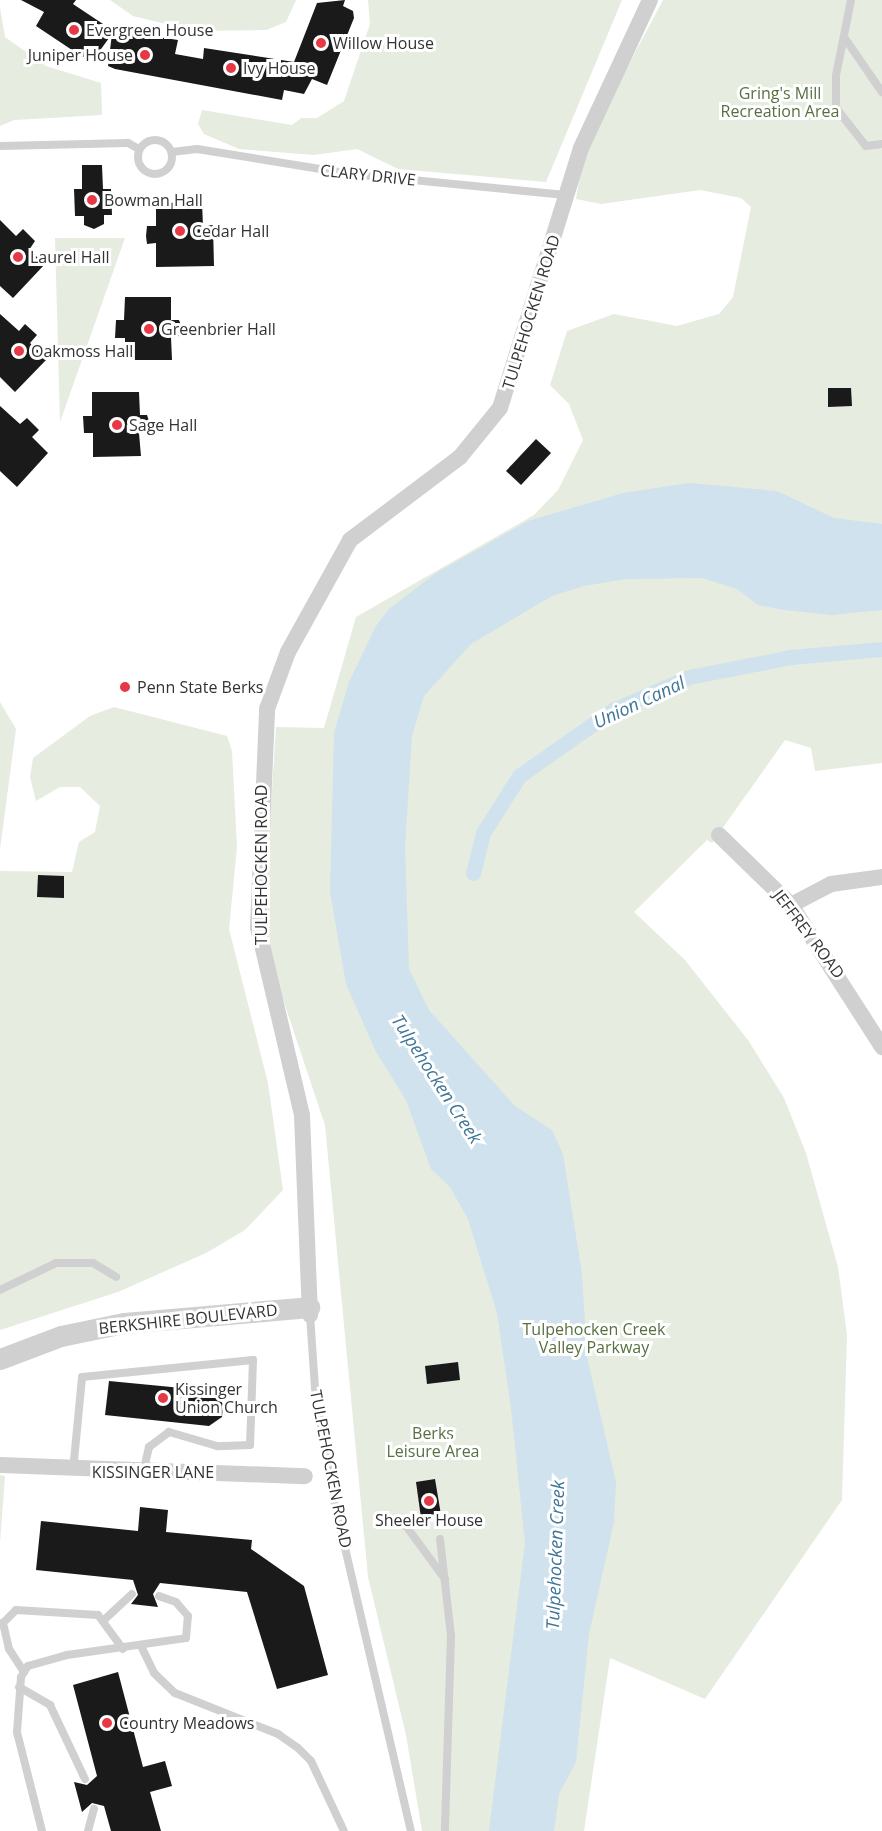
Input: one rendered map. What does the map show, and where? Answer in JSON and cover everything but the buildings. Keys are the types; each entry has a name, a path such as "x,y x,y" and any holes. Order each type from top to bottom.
{"street":[{"name":"TULPEHOCKEN ROAD","path":"310,1311 300,1105 258,927 267,709 288,652 350,540 460,457 500,408 566,195 604,91 650,0"},
{"name":"JEFFREY ROAD","path":"719,834 791,905 882,1047"},
{"path":"791,905 826,886 882,877"},
{"name":"BERKSHIRE BOULEVARD","path":"0,1359 61,1336 124,1323 310,1311"},
{"name":"KISSINGER LANE","path":"0,1465 143,1474 256,1471 305,1476"}],"lane":[{"path":"851,0 844,37 836,108 866,146 882,144"},
{"path":"844,37 882,92"},
{"path":"154,140 172,152 171,165 156,175 140,167 140,149 154,140"},
{"path":"0,146 128,143 140,149"},
{"name":"CLARY DRIVE","path":"172,152 197,149 319,170 566,195"},
{"path":"0,1290 57,1263 93,1263 116,1276"},
{"name":"TULPEHOCKEN ROAD","path":"310,1311 315,1388 332,1492 411,1831"},
{"path":"73,1471 82,1377 252,1360 250,1445 217,1446 169,1432 149,1447 143,1474"},
{"path":"406,1526 445,1579"},
{"path":"440,1539 445,1579 451,1695 445,1831"},
{"path":"104,1620 132,1594"},
{"path":"42,1831 17,1732 19,1687 24,1672 28,1666 67,1655 142,1648 186,1638 191,1624 176,1602 159,1596"},
{"path":"24,1672 9,1649 3,1623 16,1610 98,1615 104,1620 123,1650"},
{"path":"142,1648 154,1672 175,1693 278,1734 298,1748 311,1761 344,1831"},
{"path":"19,1687 50,1706 85,1779"},
{"path":"88,1831 94,1809"}],"green space":[{"path":"110,0 296,0 286,22 266,30 194,31 133,16"},
{"path":"368,0 622,0 546,182 398,169 357,149 314,155 239,149 204,134 198,124 202,110 292,125 301,118 317,118 344,101 370,24"},
{"name":"Tulpehocken Creek Valley Parkway","path":"663,0 882,0 882,763 815,771 811,748 785,740 712,843 707,840 634,912 685,960 748,1040 784,1098 806,1153 838,1267 847,1335 842,1500 705,1699 610,1658 584,1831 422,1831 406,1735 368,1577 325,1125 270,960 266,886 276,727 324,728 356,617 534,515 558,490 583,440 569,404 550,385 567,331 614,314 677,326 719,314 733,297 751,207 741,198 700,190 601,204 576,199 581,168 606,107"},
{"path":"0,7 5,37 46,66 101,83 102,115 14,120 0,126"},
{"path":"55,238 125,238 60,422"},
{"path":"0,702 16,729 0,849"},
{"path":"114,707 227,736 232,751 237,847 229,929 268,1083 283,1190 245,1230 206,1253 118,1292 0,1330 0,871 72,872 79,842 95,832 100,806 80,787 60,787 36,801 30,777 33,758 90,716"},
{"path":"0,1475 5,1476 0,1543"}],"water":[{"name":"Tulpehocken Creek","path":"689,483 777,491 834,518 882,524 882,610 832,615 784,610 758,605 737,589 702,578 626,579 584,586 552,596 471,644 424,696 412,736 405,846 409,969 429,1010 515,1106 552,1130 563,1154 582,1274 587,1357 616,1482 614,1522 589,1634 576,1762 559,1794 554,1831 489,1831 525,1543 511,1408 497,1313 468,1219 450,1187 431,1169 406,1100 376,1052 346,984 330,892 334,733 349,682 376,626 389,609 436,573 528,521 623,493"}],"waterway":[{"name":"Union Canal","path":"473,873 483,833 519,776 613,710 689,677 791,657 882,649"}],"place":[{"name":"Evergreen House","path":"74,30"},
{"name":"Willow House","path":"321,43"},
{"name":"Juniper House","path":"145,55"},
{"name":"Ivy House","path":"231,68"},
{"name":"Bowman Hall","path":"92,200"},
{"name":"Cedar Hall","path":"180,231"},
{"name":"Laurel Hall","path":"18,257"},
{"name":"Greenbrier Hall","path":"149,329"},
{"name":"Oakmoss Hall","path":"19,351"},
{"name":"Sage Hall","path":"117,425"},
{"name":"Penn State Berks","path":"125,687"},
{"name":"Kissinger Union Church","path":"163,1398"},
{"name":"Sheeler House","path":"429,1501"},
{"name":"Country Meadows","path":"107,1723"}],"park label":[{"name":"Gring's Mill Recreation Area","path":"780,102"},
{"name":"Berks Leisure Area","path":"433,1442"}]}
